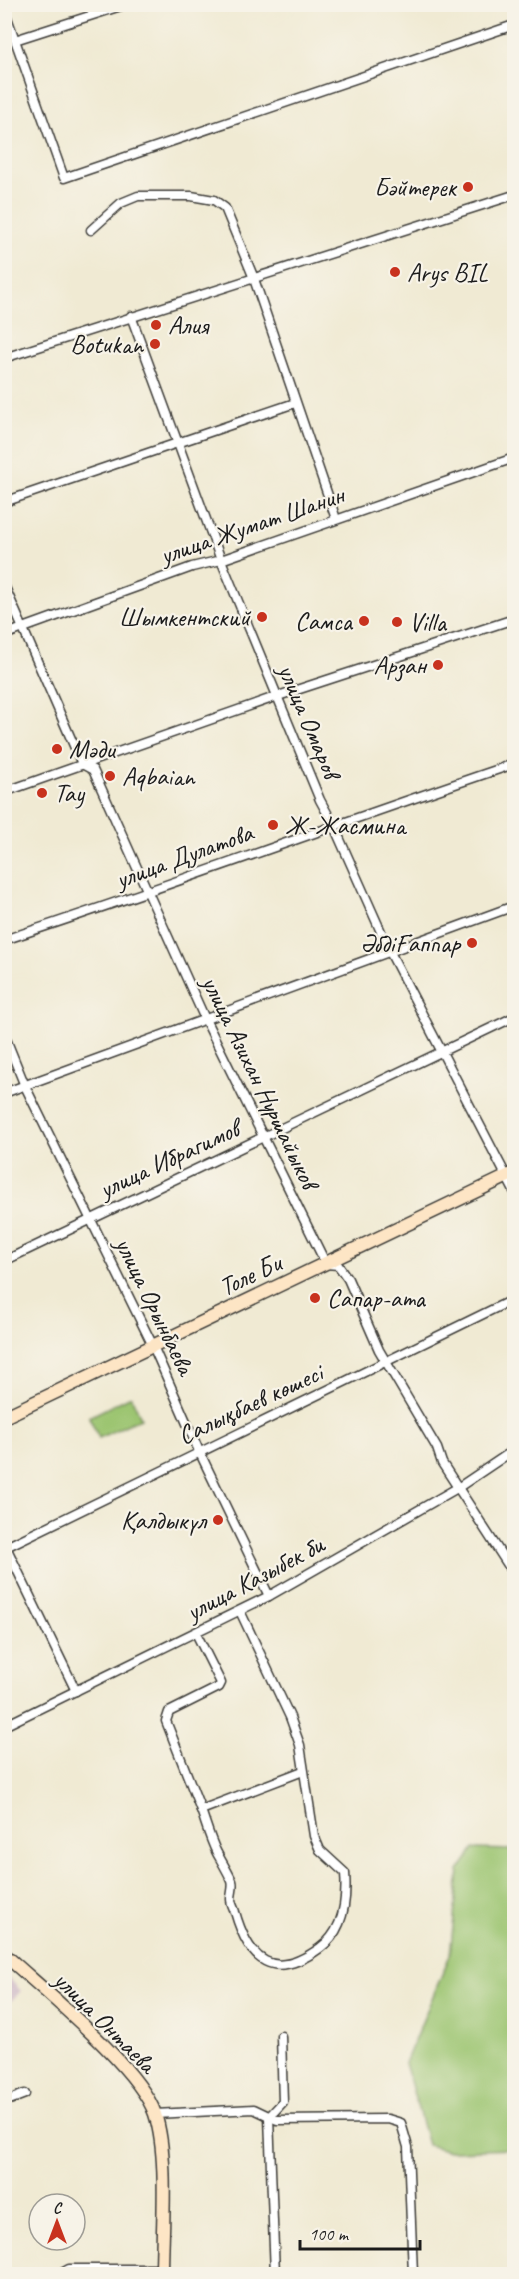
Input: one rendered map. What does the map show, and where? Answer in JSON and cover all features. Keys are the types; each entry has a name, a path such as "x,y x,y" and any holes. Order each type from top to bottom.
{"main road":[{"name":"Толе Би","path":"4,1417 511,1175"},
{"name":"улица Онтаева","path":"4,1954 120,2062 144,2093 155,2114 162,2166 162,2272"}],"street":[{"path":"15,40 127,4"},
{"path":"4,9 64,178 514,26"},
{"path":"4,358 253,276 514,195"},
{"path":"91,230 121,203 138,196 191,196 214,200 225,208 253,276 336,519"},
{"name":"улица Омаров","path":"131,316 221,560 275,697 320,801 333,824 390,952 442,1052 511,1175 514,1191"},
{"path":"4,502 295,404"},
{"name":"улица Жумат Шанин","path":"4,635 192,567 221,560 514,458"},
{"name":"улица Азихан Нуршайыков","path":"4,585 82,764 93,770 146,893 205,1019 326,1264 338,1265 348,1279 379,1350 436,1448 442,1463 514,1574"},
{"path":"4,792 275,697 514,619"},
{"name":"улица Дулатова","path":"4,940 146,893 333,824 514,764"},
{"path":"4,1093 514,906"},
{"name":"улица Ибрагимов","path":"4,1261 514,1017"},
{"name":"улица Орынбаева","path":"4,1034 25,1086 153,1346 199,1451 268,1596"},
{"name":"Салықбаев көшесі","path":"5,1547 514,1299"},
{"name":"улица Казыбек би","path":"4,1725 268,1596 459,1487 514,1450"},
{"path":"5,1547 76,1691"},
{"path":"195,1633 220,1683 219,1687 170,1712 166,1721 216,1851 233,1884 231,1900 237,1925 249,1950 261,1960 272,1964 303,1958 322,1947 336,1929 347,1897 345,1873 320,1850 314,1836 300,1745 290,1717 240,1611"},
{"path":"201,1810 303,1771"},
{"path":"275,2274 269,2117 283,2102 281,2036"},
{"path":"4,2102 25,2094"},
{"path":"155,2114 254,2109 269,2117 291,2120 388,2119 401,2123 408,2147 413,2274"},
{"path":"60,2274 69,2269 162,2272"}],"shaded area":[{"path":"5,1974 21,1991 5,2007"}],"green space":[{"path":"131,1396 141,1418 99,1438 89,1417"},
{"path":"474,1849 514,1850 514,2149 449,2151 428,2145 405,2063 450,1955 459,1871"}],"place":[{"name":"Бәйтерек","path":"468,187"},
{"name":"Arys BIL","path":"395,272"},
{"name":"Алия","path":"156,325"},
{"name":"Botukan","path":"155,344"},
{"name":"Шымкентский","path":"262,617"},
{"name":"Самса","path":"364,621"},
{"name":"Villa","path":"397,622"},
{"name":"Арзан","path":"438,665"},
{"name":"Мәди","path":"57,749"},
{"name":"Aqbaian","path":"110,776"},
{"name":"Тау","path":"42,793"},
{"name":"Ж-Жасмина","path":"273,825"},
{"name":"ӘбдіҒаппар","path":"472,943"},
{"name":"Сапар-ата","path":"315,1298"},
{"name":"Қалдыкүл","path":"218,1520"}]}
